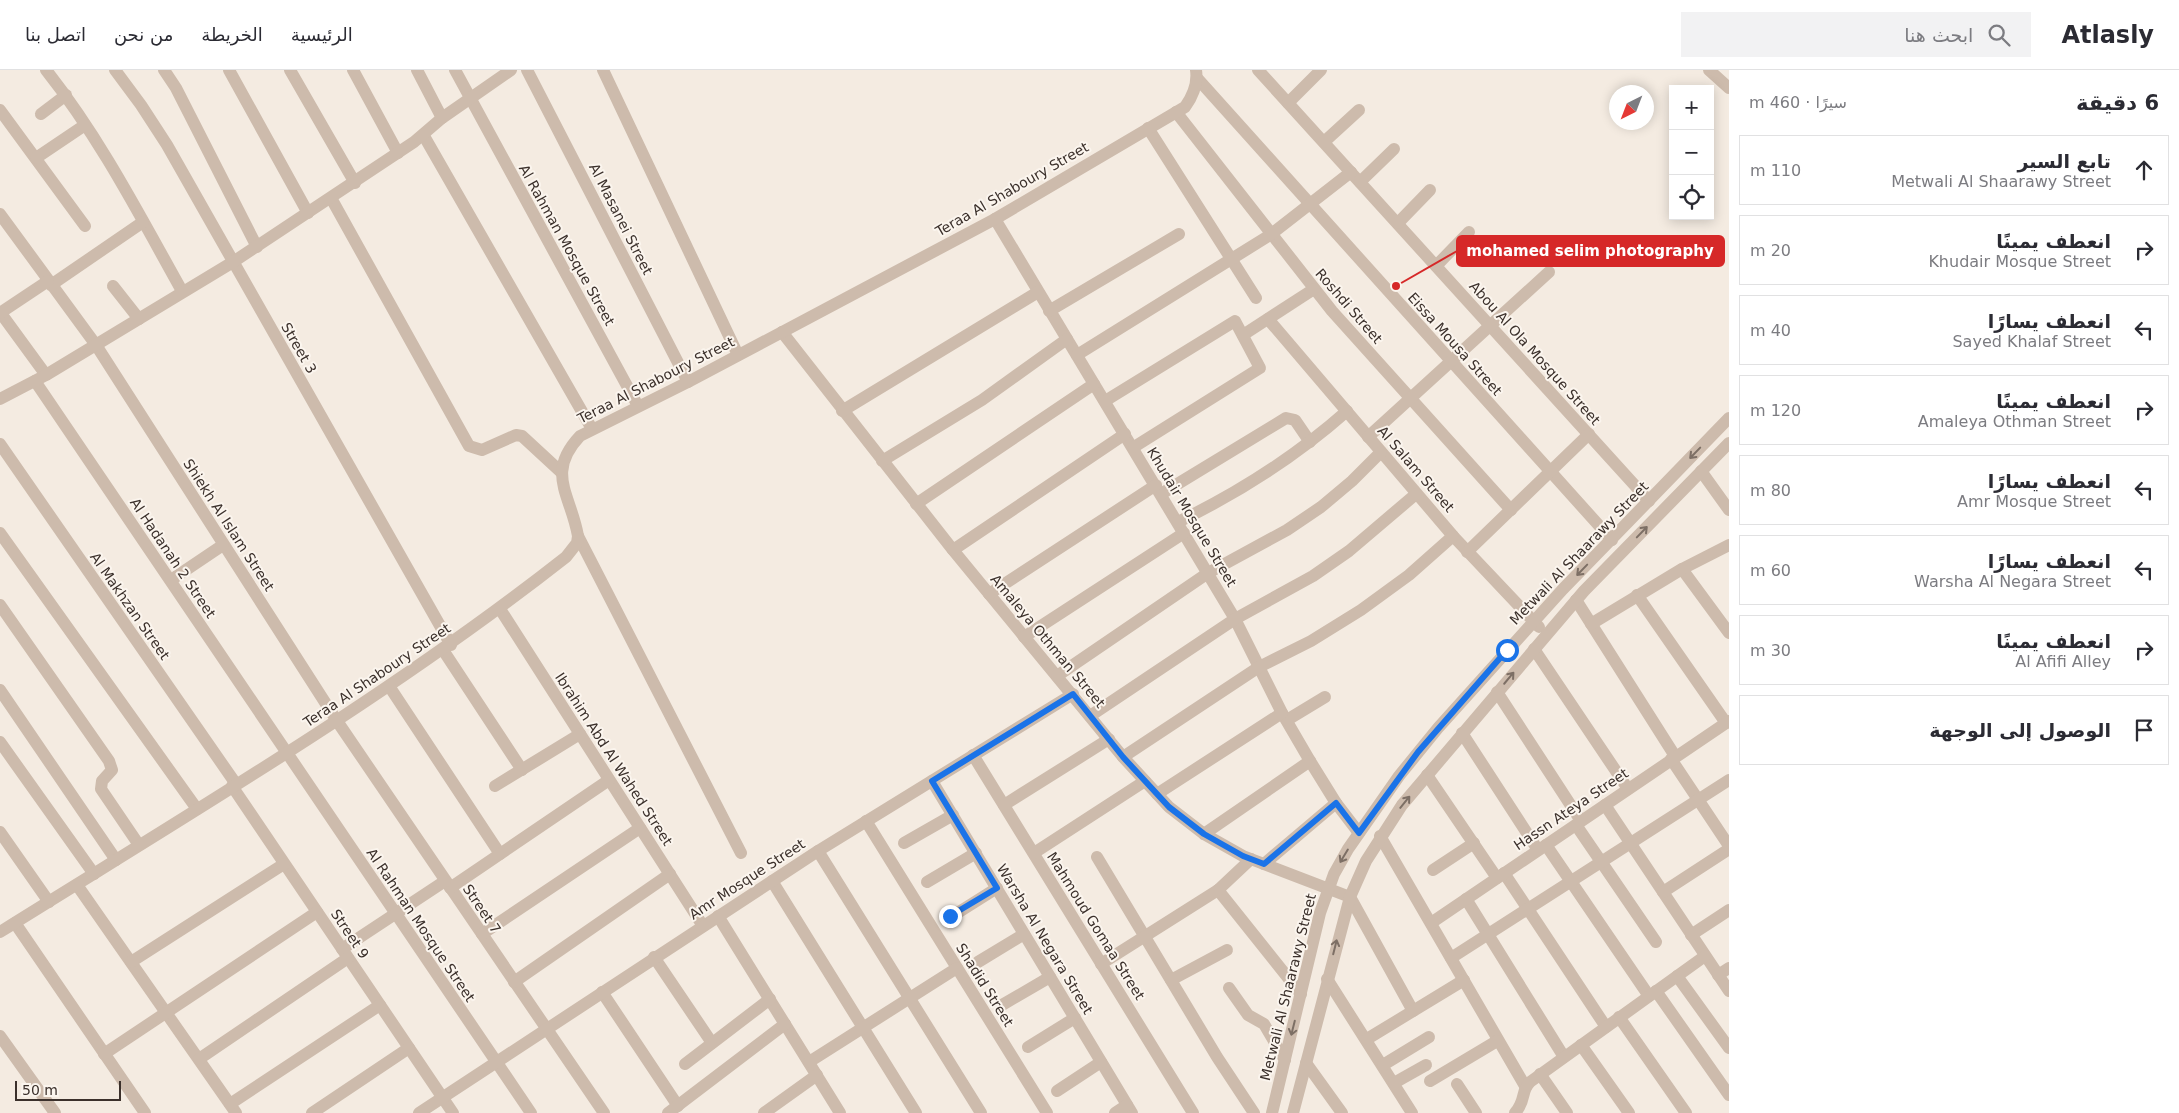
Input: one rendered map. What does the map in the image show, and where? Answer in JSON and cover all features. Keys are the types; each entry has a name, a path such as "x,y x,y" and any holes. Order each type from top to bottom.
{"street":[{"path":"46,70 66,95 85,125 182,291"},
{"name":"Street 3","path":"115,70 154,124 447,647 522,770"},
{"path":"164,70 176,88 257,247"},
{"path":"229,70 308,213"},
{"path":"290,70 355,182"},
{"path":"353,70 398,153"},
{"path":"417,70 442,118"},
{"name":"Al Rahman Mosque Street","path":"455,70 638,406"},
{"path":"0,399 96,345 257,247 424,136 442,118 511,70"},
{"name":"Al Masanei Street","path":"527,70 688,382"},
{"path":"603,70 738,355"},
{"name":"Abou Al Ola Mosque Street","path":"1258,70 1649,501"},
{"path":"1288,103 1321,70"},
{"path":"1709,70 1729,88"},
{"name":"Teraa Al Shaboury Street","path":"0,932 286,753 389,686 500,609 566,557 577,543 578,536 562,487 561,472 564,458 570,446 580,436 688,382 995,219 1185,107 1192,98 1196,74"},
{"name":"Eissa Mousa Street","path":"1196,74 1450,361 1612,540"},
{"path":"41,114 66,95"},
{"path":"0,110 85,226"},
{"path":"1324,142 1359,110"},
{"name":"Roshdi Street","path":"1176,112 1314,289 1511,510"},
{"path":"36,158 85,125"},
{"path":"1148,128 1256,298"},
{"path":"424,136 592,429"},
{"path":"1360,182 1394,149"},
{"path":"1076,355 1270,235 1351,172"},
{"path":"1398,224 1430,190"},
{"path":"331,198 468,446 482,450 516,435 522,436 561,472"},
{"name":"Shiekh Al Islam Street","path":"0,214 96,345 336,721"},
{"name":"Khudair Mosque Street","path":"995,219 1236,619 1284,716 1310,761 1336,803 1359,833"},
{"path":"40,378 0,313 50,283 143,222"},
{"path":"1436,266 1469,232"},
{"path":"1049,310 1179,234"},
{"path":"1368,437 1548,272"},
{"path":"114,286 139,319"},
{"path":"1243,335 1314,289"},
{"path":"842,411 1038,292"},
{"name":"Al Salam Street","path":"1268,319 1467,552 1546,634"},
{"path":"1105,401 1235,321 1259,364 1257,371 1134,447"},
{"name":"Amaleya Othman Street","path":"782,332 842,411 953,550 1123,757 1169,807 1204,834 1251,859 1350,897"},
{"path":"882,461 982,400 1066,339"},
{"name":"Al Hadanah 2 Street","path":"40,378 286,753"},
{"path":"916,504 1094,384"},
{"path":"1024,637 1181,528 1269,473 1310,442 1346,411"},
{"path":"989,594 1159,490 1286,418 1295,420 1310,442"},
{"name":"Metwali Al Shaarawy Street","path":"1272,1113 1328,889 1341,861 1359,833 1423,745 1533,621 1729,418"},
{"path":"953,550 1125,434"},
{"path":"1467,552 1589,434"},
{"name":"Al Makhzan Street","path":"0,444 234,785"},
{"path":"1293,1113 1350,897 1380,836 1427,775 1576,600 1728,446"},
{"path":"1057,676 1208,573 1287,530 1321,507 1352,481 1381,452"},
{"path":"1702,471 1729,510"},
{"path":"1090,716 1236,619 1275,599 1342,556 1416,494"},
{"path":"0,533 197,809"},
{"path":"578,536 741,853"},
{"path":"1123,757 1259,667 1311,640 1361,610 1409,575 1453,536"},
{"path":"171,580 224,545"},
{"path":"1591,624 1682,569 1728,546"},
{"path":"1682,569 1729,633"},
{"path":"1637,595 1728,722"},
{"path":"1576,600 1729,848 1663,892"},
{"path":"0,605 108,761 112,770 102,782 101,789 139,845"},
{"name":"Ibrahim Abd Al Wahed Street","path":"500,609 703,926"},
{"path":"1534,649 1628,789"},
{"path":"389,686 500,854"},
{"path":"0,690 116,860"},
{"path":"1497,692 1579,823 1601,862 1656,942"},
{"name":"Amr Mosque Street","path":"420,1113 818,851 1073,694"},
{"path":"1157,794 1284,716 1325,697"},
{"name":"Street 7","path":"336,721 604,1113"},
{"name":"Hassn Ateya Street","path":"1431,923 1728,722"},
{"path":"1462,733 1542,847 1571,881 1729,1095"},
{"path":"495,786 580,734"},
{"path":"1004,804 1109,739"},
{"path":"0,742 94,874"},
{"name":"Al Rahman Mosque Street","path":"286,753 531,1113"},
{"name":"Mahmoud Gomaa Street","path":"973,755 1193,1113"},
{"path":"1204,834 1310,761"},
{"path":"1427,775 1474,843 1528,909 1606,1026"},
{"path":"199,1059 345,953 395,914 500,854 609,780"},
{"path":"1451,958 1729,780"},
{"name":"Warsha Al Negara Street","path":"932,781 1129,1109"},
{"path":"1034,853 1145,781"},
{"name":"Street 9","path":"234,785 284,864 453,1113"},
{"path":"1264,864 1336,803"},
{"path":"1605,805 1705,956 1724,972 1729,991"},
{"path":"904,843 953,814"},
{"name":"Shadid Street","path":"866,821 1047,1113"},
{"path":"482,934 640,828"},
{"path":"0,832 49,902"},
{"path":"1380,836 1464,980 1497,1041 1525,1086 1523,1110"},
{"path":"1433,870 1474,843"},
{"path":"818,851 981,1113"},
{"path":"927,882 976,853"},
{"path":"1097,856 1217,1057 1254,1113"},
{"path":"1101,964 1218,890 1236,876 1251,859"},
{"path":"131,962 284,864"},
{"path":"514,982 670,874"},
{"path":"772,881 916,1113"},
{"path":"77,884 233,1108 380,1005"},
{"path":"950,916 997,888"},
{"path":"1218,890 1301,994"},
{"path":"1350,897 1413,1011"},
{"path":"1466,899 1564,1057"},
{"path":"1691,935 1729,910"},
{"path":"104,1054 317,912"},
{"path":"718,916 840,1113"},
{"path":"15,923 145,1113"},
{"path":"978,962 1024,934"},
{"path":"1171,980 1226,950"},
{"path":"1525,1086 1705,956"},
{"path":"654,958 712,1043"},
{"path":"809,1062 957,968"},
{"path":"1677,976 1729,1048"},
{"path":"1002,1005 1050,977"},
{"path":"1327,979 1367,1039 1412,1113"},
{"path":"1367,1039 1464,980"},
{"path":"1229,988 1248,1016 1264,1024 1285,1060"},
{"path":"602,992 673,1110 785,1024"},
{"path":"685,1064 770,999"},
{"path":"1619,1017 1686,1113"},
{"path":"1028,1047 1075,1018"},
{"path":"0,1036 55,1113"},
{"path":"1383,1065 1429,1037"},
{"path":"1430,1081 1497,1041"},
{"path":"1581,1045 1629,1113"},
{"path":"312,1113 409,1048"},
{"path":"1057,1091 1101,1062"},
{"path":"1306,1063 1342,1113"},
{"path":"1394,1083 1426,1065"},
{"path":"1540,1074 1567,1113"},
{"path":"764,1113 817,1075"},
{"path":"1457,1084 1476,1113"},
{"path":"1115,1113 1129,1109"}],"place":[{"name":"mohamed selim photography","path":"1396,286"}],"route":[{"path":"950,916 997,888 932,781 1073,694 1123,757 1169,807 1204,834 1243,856 1264,864 1336,803 1359,833 1381,800 1418,752 1507,650"}]}
